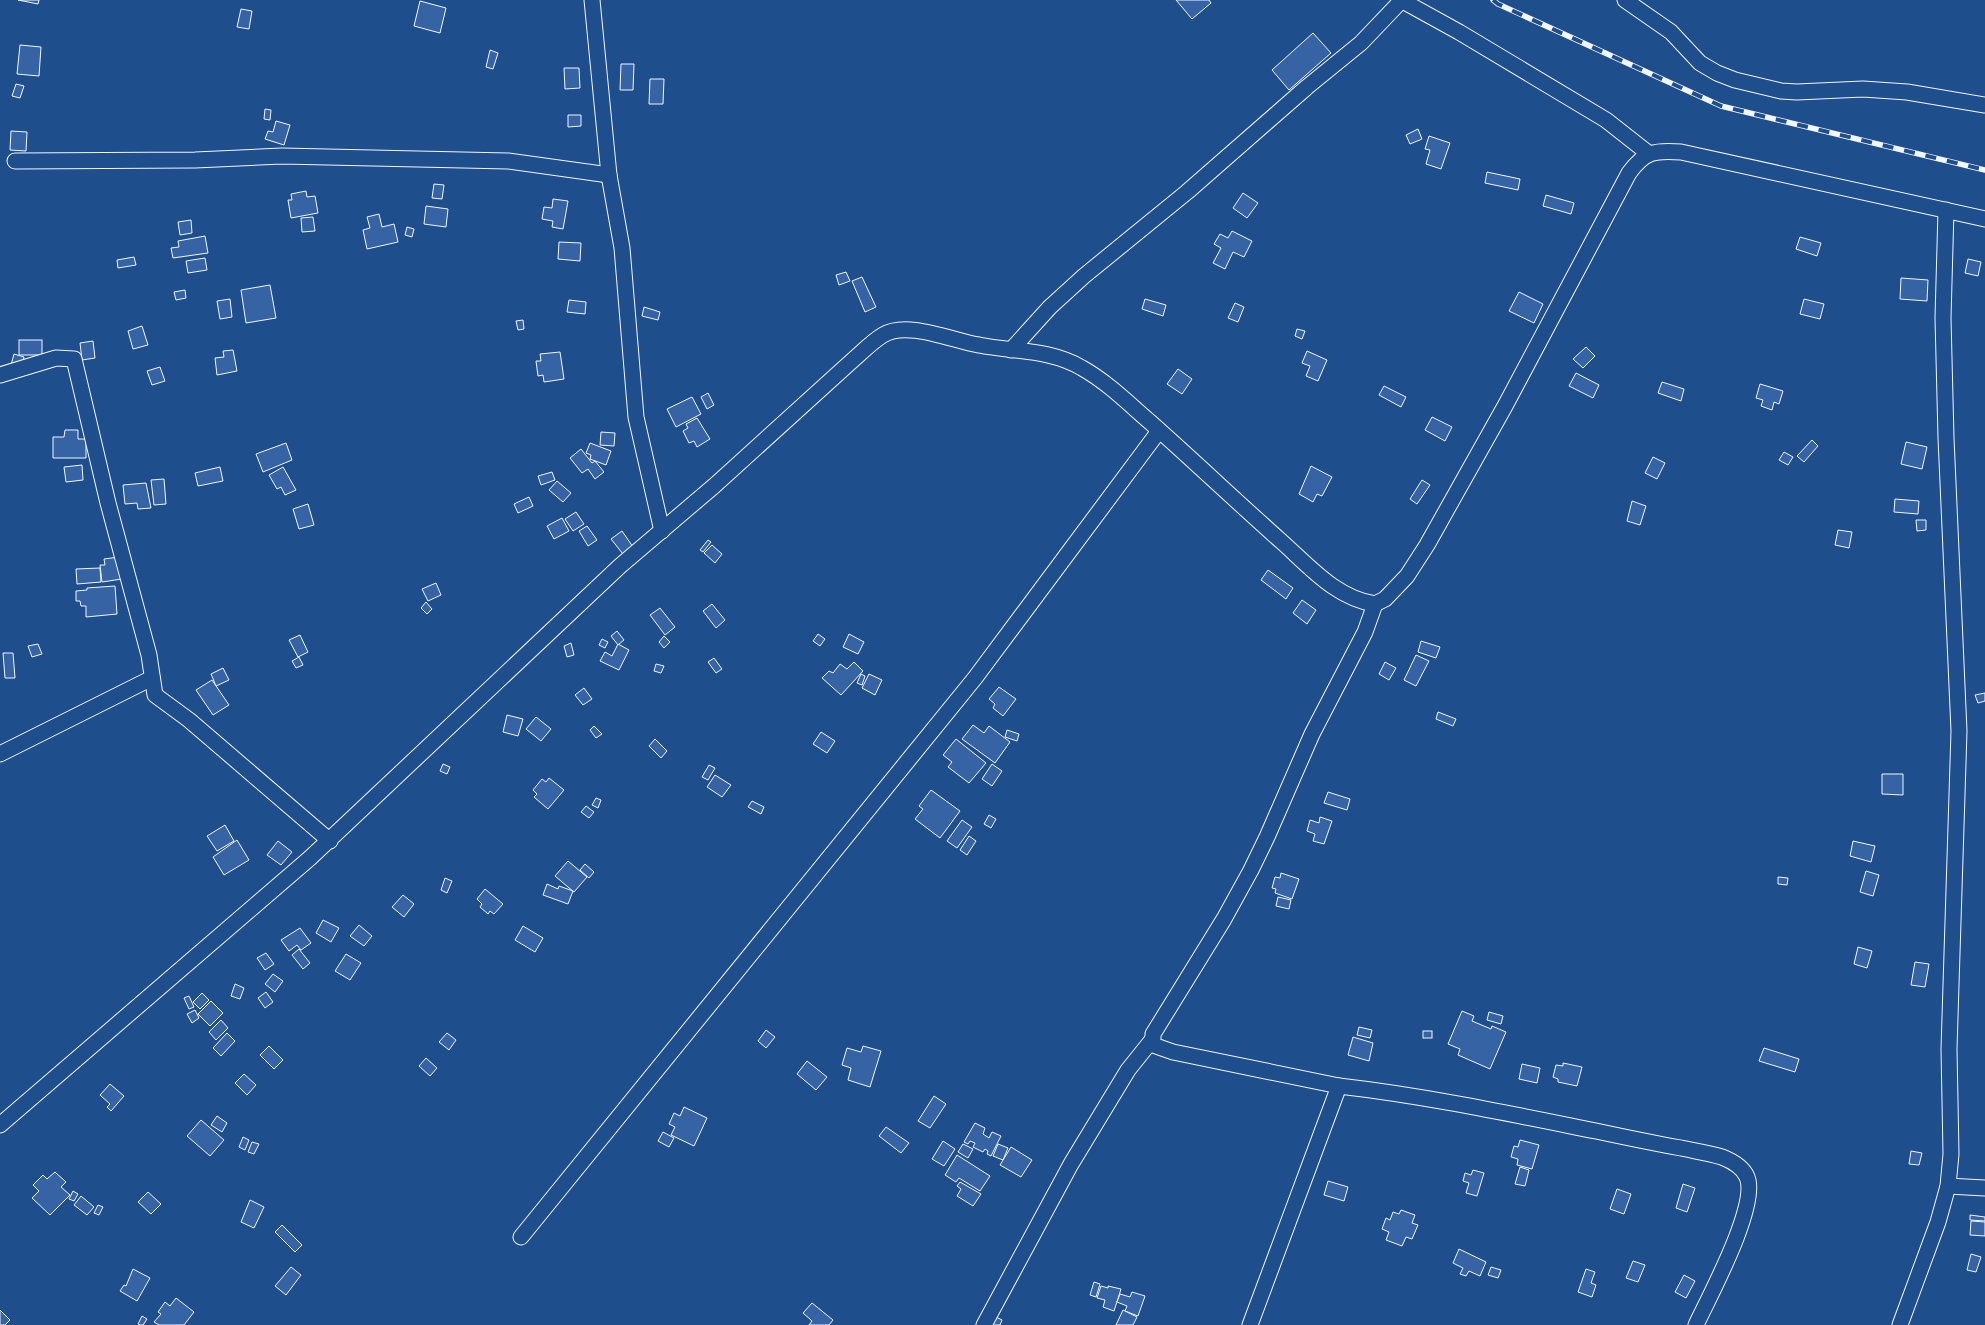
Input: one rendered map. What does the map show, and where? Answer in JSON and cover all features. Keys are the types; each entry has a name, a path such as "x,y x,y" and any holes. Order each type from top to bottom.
{"street":[{"path":"592,0 609,175 622,248 636,418 662,532"},
{"path":"1011,350 1050,307 1084,276 1187,192 1307,86 1361,43 1402,0 1606,120 1648,153"},
{"path":"1625,0 1671,32 1700,63 1717,74 1735,80 1781,91 1872,90 1907,92 1985,104"},
{"path":"0,1125 330,840 620,566 662,532 884,334 902,329 978,345 1034,351 1059,357 1081,368 1107,386 1160,431 1330,585 1348,596 1375,604 1385,599 1407,576 1427,545 1505,406 1630,173 1638,161 1648,153 1662,150 1681,152 1985,219"},
{"path":"15,161 195,160 282,156 508,161 609,175"},
{"path":"1900,1325 1938,1222 1948,1186 1951,1154 1948,1049 1959,731 1946,438 1943,318 1946,210"},
{"path":"0,376 56,358 74,359 108,503 148,655 155,695 190,720 330,840"},
{"path":"521,1238 969,685 1160,431"},
{"path":"984,1325 1071,1164 1128,1070 1152,1040 1158,1026 1224,919 1251,870 1312,734 1365,632 1375,604"},
{"path":"0,754 152,678"},
{"path":"1152,1040 1153,1045 1156,1047 1173,1052 1340,1086 1410,1096 1647,1140 1703,1152 1734,1163 1744,1171 1749,1180 1750,1193 1729,1255 1696,1325"},
{"path":"1250,1325 1340,1086"},
{"path":"1948,1186 1985,1188"}],"building":[{"path":"18,0 39,0 38,4"},
{"path":"1176,0 1209,0 1211,3 1192,19"},
{"path":"420,1 446,8 440,33 414,26"},
{"path":"241,9 252,11 249,29 237,27"},
{"path":"1313,33 1331,53 1289,90 1272,70"},
{"path":"20,45 41,47 39,76 17,74"},
{"path":"490,50 498,53 493,69 486,67"},
{"path":"621,64 634,64 633,90 620,90"},
{"path":"564,68 579,68 580,88 565,89"},
{"path":"650,79 664,79 663,104 649,104"},
{"path":"16,84 24,86 20,98 12,96"},
{"path":"265,109 271,110 270,120 264,119"},
{"path":"568,115 581,115 581,126 568,127"},
{"path":"276,121 290,125 284,145 265,139 268,131 273,132"},
{"path":"1418,129 1422,139 1410,144 1406,135"},
{"path":"11,131 27,132 26,151 10,150"},
{"path":"1429,136 1450,143 1441,169 1426,164 1430,150 1425,149"},
{"path":"1487,172 1520,179 1518,190 1485,183"},
{"path":"434,184 444,185 442,199 432,198"},
{"path":"306,191 307,197 315,196 318,213 291,218 288,200 292,200 291,194"},
{"path":"1243,193 1258,203 1247,218 1233,208"},
{"path":"1546,195 1574,203 1571,214 1543,206"},
{"path":"553,199 568,201 563,229 552,227 553,221 542,219 544,207 552,208"},
{"path":"426,206 448,209 446,227 424,224"},
{"path":"379,214 382,227 394,224 398,242 367,249 363,230 370,228 367,217"},
{"path":"313,217 315,231 302,232 301,218"},
{"path":"191,220 192,233 180,235 178,222"},
{"path":"407,227 414,229 412,237 405,235"},
{"path":"1232,231 1252,241 1244,257 1233,252 1225,269 1213,263 1221,248 1214,244 1220,234 1228,238"},
{"path":"205,236 208,253 173,258 171,248 179,247 178,241"},
{"path":"1800,237 1821,243 1817,256 1796,249"},
{"path":"559,242 581,243 580,261 558,259"},
{"path":"134,257 136,265 118,268 117,260"},
{"path":"205,258 207,270 188,273 186,261"},
{"path":"1968,259 1981,262 1978,276 1965,273"},
{"path":"846,272 850,281 839,285 836,275"},
{"path":"862,277 876,307 865,312 852,281"},
{"path":"1901,278 1928,280 1927,301 1900,299"},
{"path":"270,285 276,318 246,323 241,290"},
{"path":"185,290 186,298 176,300 174,292"},
{"path":"1519,292 1543,304 1534,323 1509,311"},
{"path":"230,299 232,317 220,319 217,301"},
{"path":"1145,299 1166,305 1163,316 1142,309"},
{"path":"1804,299 1824,304 1820,319 1800,314"},
{"path":"569,300 586,302 585,314 567,312"},
{"path":"1235,303 1244,307 1238,322 1228,318"},
{"path":"644,307 660,312 658,320 642,316"},
{"path":"523,320 524,329 518,330 516,321"},
{"path":"142,326 148,345 133,349 128,331"},
{"path":"1297,329 1305,331 1302,339 1295,336"},
{"path":"19,340 42,340 42,355 19,355"},
{"path":"93,341 95,358 82,360 80,343"},
{"path":"1586,347 1595,356 1583,368 1573,359"},
{"path":"233,350 237,371 217,375 215,358 224,357 223,351"},
{"path":"1307,351 1327,360 1318,381 1306,376 1310,366 1302,363"},
{"path":"560,352 564,379 544,382 543,375 538,376 536,361 541,361 540,354"},
{"path":"14,354 24,357 22,367 11,365"},
{"path":"160,367 165,381 152,385 147,371"},
{"path":"1178,369 1192,379 1182,394 1167,384"},
{"path":"1576,373 1599,385 1593,398 1569,386"},
{"path":"1662,382 1684,389 1681,401 1658,393"},
{"path":"1760,384 1783,391 1779,404 1774,402 1772,410 1761,406 1763,400 1756,398"},
{"path":"1384,386 1406,397 1401,407 1379,395"},
{"path":"708,393 714,405 707,409 701,397"},
{"path":"692,397 701,414 676,427 667,409"},
{"path":"1432,417 1452,427 1445,441 1425,430"},
{"path":"697,418 710,439 697,447 694,441 689,443 683,431 688,428 686,424"},
{"path":"65,430 78,430 78,439 86,439 86,458 53,458 53,437 64,437"},
{"path":"601,432 615,433 614,446 600,445"},
{"path":"1812,440 1818,446 1804,462 1797,456"},
{"path":"1906,442 1927,447 1922,469 1901,464"},
{"path":"286,443 292,460 263,472 256,454"},
{"path":"590,443 611,451 606,465 590,459 591,455 586,453"},
{"path":"581,449 592,463 595,461 604,472 595,479 588,469 582,473 570,458"},
{"path":"1784,452 1793,457 1788,465 1779,460"},
{"path":"1653,457 1665,463 1657,479 1645,473"},
{"path":"82,465 83,480 66,482 64,467"},
{"path":"1311,466 1332,477 1322,496 1317,494 1313,502 1299,494"},
{"path":"220,467 223,481 198,486 195,473"},
{"path":"283,467 296,490 285,495 281,487 277,489 269,475"},
{"path":"552,472 555,480 541,485 538,476"},
{"path":"164,479 166,504 154,505 151,480"},
{"path":"1422,480 1430,485 1417,504 1410,499"},
{"path":"557,481 571,493 563,502 549,490"},
{"path":"146,483 151,508 138,509 137,503 125,504 123,485"},
{"path":"529,497 533,506 518,513 514,504"},
{"path":"1895,499 1919,501 1918,514 1894,512"},
{"path":"1632,501 1646,506 1640,525 1627,521"},
{"path":"308,504 314,525 299,529 293,509"},
{"path":"576,512 584,524 573,531 565,519"},
{"path":"562,518 569,531 554,539 547,526"},
{"path":"1916,520 1926,520 1926,530 1917,531"},
{"path":"587,526 597,540 588,546 579,531"},
{"path":"1838,530 1852,532 1849,548 1835,545"},
{"path":"622,531 633,547 623,554 611,539"},
{"path":"708,540 711,542 703,552 700,550"},
{"path":"712,545 722,554 715,563 704,553"},
{"path":"119,557 122,579 102,582 100,565 105,565 104,559"},
{"path":"100,568 101,582 77,584 76,569"},
{"path":"1268,570 1293,588 1286,599 1261,580"},
{"path":"436,583 441,595 428,601 422,589"},
{"path":"115,586 117,614 86,617 86,606 81,606 80,601 76,601 76,591 87,590 87,588"},
{"path":"1302,600 1316,610 1307,624 1293,613"},
{"path":"426,602 432,609 427,614 421,608"},
{"path":"712,604 725,620 716,628 703,611"},
{"path":"660,608 675,627 665,635 650,615"},
{"path":"617,631 624,640 618,645 611,636"},
{"path":"818,634 825,639 820,646 813,641"},
{"path":"849,634 864,642 858,654 843,647"},
{"path":"300,635 308,652 298,657 289,640"},
{"path":"664,636 670,642 664,648 659,642"},
{"path":"602,639 608,642 605,648 599,645"},
{"path":"1421,641 1440,647 1436,658 1418,652"},
{"path":"571,643 574,655 567,657 564,646"},
{"path":"38,644 42,654 32,657 28,646"},
{"path":"618,644 629,650 619,670 600,661 605,652 612,656"},
{"path":"3,653 13,653 15,678 5,678"},
{"path":"1416,655 1429,661 1416,686 1404,680"},
{"path":"299,657 303,665 296,668 292,661"},
{"path":"714,658 722,669 716,673 708,662"},
{"path":"854,662 863,671 841,695 822,678 829,671 833,673 840,664 847,669"},
{"path":"1385,662 1396,668 1389,680 1379,674"},
{"path":"656,664 664,666 661,673 654,671"},
{"path":"223,668 229,680 216,686 211,674"},
{"path":"861,674 865,676 862,685 857,683"},
{"path":"869,674 882,680 875,695 862,688"},
{"path":"212,680 229,705 213,715 196,690"},
{"path":"999,687 1016,699 1003,716 993,708 995,704 989,699"},
{"path":"584,688 592,699 583,705 575,695"},
{"path":"1985,693 1985,701 1978,703 1975,695"},
{"path":"1438,712 1456,719 1453,726 1436,719"},
{"path":"507,715 523,719 518,736 503,732"},
{"path":"536,717 551,729 541,741 526,729"},
{"path":"973,725 984,733 989,726 1010,742 995,763 962,739"},
{"path":"594,726 602,734 596,738 590,730"},
{"path":"1007,730 1019,734 1017,741 1005,737"},
{"path":"821,732 835,741 827,753 813,744"},
{"path":"655,739 667,751 661,758 649,746"},
{"path":"956,739 986,763 969,783 948,767 952,762 943,755"},
{"path":"443,764 450,767 447,774 440,771"},
{"path":"992,764 1002,771 992,786 982,779"},
{"path":"709,765 715,768 708,780 702,777"},
{"path":"1882,774 1903,774 1903,795 1882,794"},
{"path":"715,775 731,785 722,797 707,787"},
{"path":"549,778 564,790 548,809 534,797 537,794 533,790 542,779 546,782"},
{"path":"931,790 960,811 940,838 915,819 923,809 919,806"},
{"path":"1328,792 1350,799 1347,810 1324,803"},
{"path":"596,798 601,800 598,808 592,805"},
{"path":"752,801 764,807 761,814 748,807"},
{"path":"586,806 594,812 589,818 581,812"},
{"path":"989,815 996,819 991,828 984,824"},
{"path":"1320,817 1332,821 1324,844 1313,841 1315,834 1307,831 1310,820 1319,823"},
{"path":"962,820 972,827 957,848 947,841"},
{"path":"225,825 234,841 217,851 207,836"},
{"path":"969,836 976,841 967,855 960,850"},
{"path":"237,840 249,860 224,875 213,857"},
{"path":"278,841 292,852 281,865 267,855"},
{"path":"1853,841 1875,846 1871,862 1850,856"},
{"path":"568,861 587,877 574,892 555,876"},
{"path":"585,864 594,872 589,878 580,870"},
{"path":"1866,871 1879,875 1873,896 1860,892"},
{"path":"1281,873 1299,879 1292,899 1275,893 1276,889 1272,888 1275,877 1280,878"},
{"path":"1778,877 1788,878 1787,885 1778,884"},
{"path":"445,878 452,881 447,893 441,890"},
{"path":"547,884 558,889 559,886 573,891 568,904 543,895"},
{"path":"485,889 503,904 494,914 490,911 488,914 480,907 482,904 477,899"},
{"path":"403,895 414,904 404,917 392,907"},
{"path":"1278,897 1291,900 1289,909 1276,906"},
{"path":"323,920 339,928 331,942 316,933"},
{"path":"359,925 372,936 364,946 350,936"},
{"path":"523,926 543,938 535,952 515,940"},
{"path":"300,928 311,943 301,950 297,945 289,951 281,940"},
{"path":"1858,947 1872,951 1867,968 1854,964"},
{"path":"299,949 310,963 303,969 292,955"},
{"path":"266,953 274,964 265,970 257,958"},
{"path":"346,954 361,963 350,980 335,971"},
{"path":"1915,962 1929,964 1925,987 1911,985"},
{"path":"273,974 283,981 275,992 265,984"},
{"path":"235,984 244,988 240,999 231,996"},
{"path":"266,992 273,1002 265,1008 258,998"},
{"path":"202,993 209,1000 200,1009 193,1002"},
{"path":"189,996 194,1007 189,1009 184,998"},
{"path":"211,1001 223,1013 210,1026 198,1014"},
{"path":"195,1010 199,1018 192,1023 187,1014"},
{"path":"1462,1011 1474,1016 1472,1021 1491,1029 1492,1026 1506,1032 1490,1069 1458,1055 1460,1049 1448,1044"},
{"path":"1489,1012 1503,1016 1501,1024 1487,1020"},
{"path":"221,1020 228,1028 216,1040 209,1032"},
{"path":"1359,1027 1372,1030 1370,1038 1357,1035"},
{"path":"766,1030 775,1037 766,1048 758,1041"},
{"path":"1423,1031 1432,1031 1432,1038 1423,1038"},
{"path":"227,1033 235,1041 221,1056 213,1048"},
{"path":"447,1033 456,1040 449,1050 439,1042"},
{"path":"1353,1037 1373,1043 1369,1061 1348,1055"},
{"path":"269,1046 283,1060 274,1069 260,1055"},
{"path":"863,1046 881,1051 870,1087 848,1080 851,1068 842,1065 847,1048 861,1052"},
{"path":"1764,1048 1799,1059 1795,1072 1759,1061"},
{"path":"426,1058 437,1068 430,1076 419,1066"},
{"path":"807,1061 827,1077 816,1090 797,1074"},
{"path":"1563,1063 1582,1067 1577,1086 1558,1082 1558,1079 1553,1077 1556,1065 1563,1066"},
{"path":"1522,1064 1540,1068 1537,1083 1519,1079"},
{"path":"244,1074 256,1085 247,1095 235,1083"},
{"path":"110,1084 124,1096 111,1111 107,1107 110,1104 100,1095"},
{"path":"934,1096 946,1104 930,1128 918,1121"},
{"path":"684,1107 707,1118 694,1146 671,1135 675,1127 669,1124 674,1113 680,1116"},
{"path":"217,1116 227,1123 222,1132 211,1125"},
{"path":"201,1120 224,1140 210,1156 187,1136"},
{"path":"975,1123 985,1128 983,1134 989,1138 992,1132 1001,1136 991,1156 987,1154 988,1151 985,1149 983,1152 973,1147 975,1143 970,1141 968,1144 964,1142"},
{"path":"886,1127 909,1143 901,1153 879,1136"},
{"path":"663,1132 674,1138 669,1147 658,1141"},
{"path":"243,1137 249,1140 245,1150 239,1147"},
{"path":"1520,1140 1539,1145 1532,1169 1517,1165 1518,1159 1511,1157 1514,1146 1518,1147"},
{"path":"943,1141 955,1149 944,1166 932,1159"},
{"path":"252,1142 259,1144 254,1154 248,1152"},
{"path":"963,1144 973,1149 968,1158 958,1152"},
{"path":"998,1144 1008,1148 1003,1160 993,1156"},
{"path":"1011,1147 1032,1160 1021,1177 1000,1165"},
{"path":"1911,1151 1922,1153 1919,1165 1909,1164"},
{"path":"957,1155 990,1176 980,1191 959,1178 956,1182 945,1175"},
{"path":"1520,1167 1529,1170 1525,1186 1515,1184"},
{"path":"1473,1170 1484,1173 1477,1196 1466,1193 1469,1183 1463,1181 1465,1173 1471,1175"},
{"path":"55,1172 66,1182 61,1187 70,1195 50,1215 32,1198 39,1191 33,1185 43,1175 47,1179"},
{"path":"1328,1181 1348,1187 1344,1201 1324,1195"},
{"path":"960,1182 981,1194 973,1206 957,1196 961,1189 957,1186"},
{"path":"1683,1184 1695,1188 1687,1212 1676,1208"},
{"path":"1617,1189 1631,1194 1624,1214 1610,1209"},
{"path":"73,1191 78,1194 74,1201 69,1199"},
{"path":"148,1192 161,1204 151,1214 138,1202"},
{"path":"81,1196 94,1207 87,1215 74,1205"},
{"path":"250,1200 264,1207 254,1228 241,1222"},
{"path":"98,1205 103,1207 99,1215 94,1213"},
{"path":"1401,1210 1415,1215 1412,1223 1418,1225 1412,1239 1406,1237 1402,1246 1386,1240 1389,1232 1382,1229 1386,1218 1390,1220 1393,1212 1399,1214"},
{"path":"1970,1215 1985,1217 1985,1221 1970,1220"},
{"path":"1971,1221 1985,1222 1985,1236 1970,1235"},
{"path":"282,1225 302,1245 295,1252 275,1232"},
{"path":"1459,1249 1486,1262 1480,1276 1469,1271 1466,1276 1460,1274 1463,1268 1453,1263"},
{"path":"1971,1254 1981,1257 1976,1272 1967,1270"},
{"path":"1633,1261 1645,1265 1638,1282 1626,1278"},
{"path":"291,1267 301,1275 286,1295 275,1286"},
{"path":"1491,1267 1501,1270 1498,1278 1488,1275"},
{"path":"133,1269 150,1278 137,1301 120,1291 124,1285 126,1286"},
{"path":"1586,1269 1595,1272 1591,1283 1596,1285 1592,1297 1578,1292"},
{"path":"1684,1275 1695,1281 1686,1298 1675,1292"},
{"path":"1094,1282 1100,1284 1096,1297 1090,1295"},
{"path":"1101,1286 1121,1289 1114,1311 1103,1307 1105,1300 1097,1298"},
{"path":"1132,1292 1145,1296 1138,1316 1125,1311 1127,1306 1117,1302 1120,1294 1130,1297"},
{"path":"176,1298 194,1312 184,1325 159,1325 154,1322 161,1314 158,1312 165,1302 170,1306"},
{"path":"812,1303 833,1320 829,1325 809,1325 812,1321 803,1313"},
{"path":"0,1310 10,1320 5,1325 0,1325"},
{"path":"1123,1310 1137,1317 1133,1325 1116,1325"},
{"path":"142,1316 147,1319 143,1325 140,1325 138,1324"},
{"path":"994,1316 1002,1320 1000,1325 990,1325"}],"railway":[{"path":"1493,0 1498,4 1721,106 1985,170"}]}
